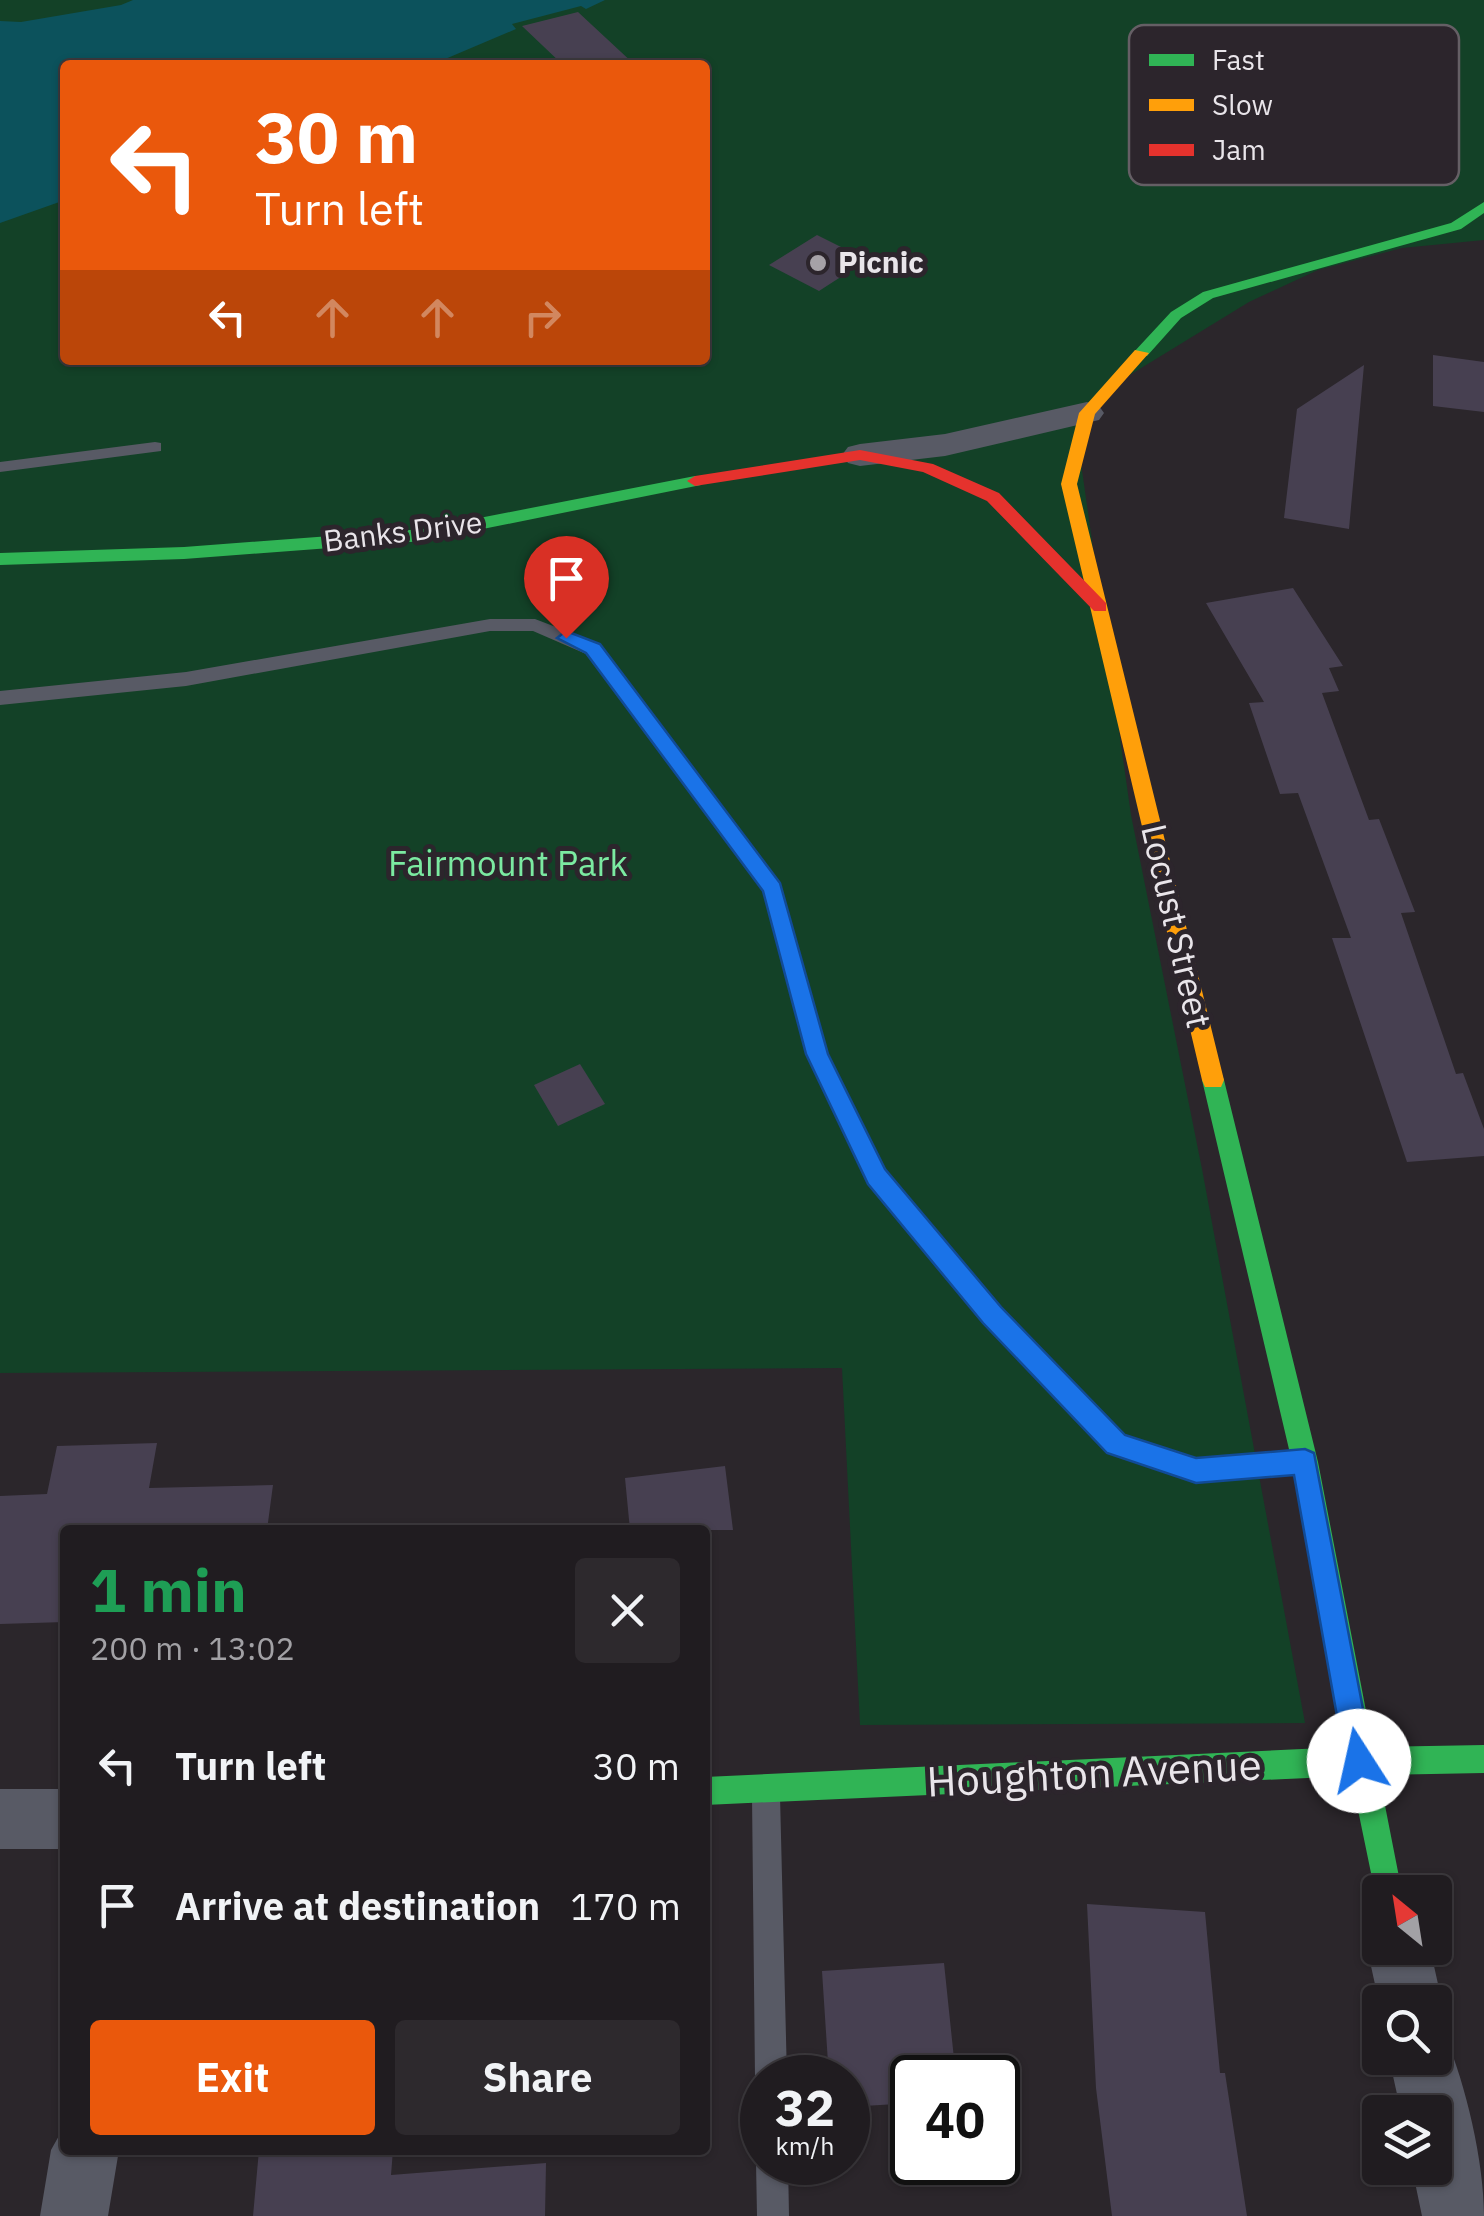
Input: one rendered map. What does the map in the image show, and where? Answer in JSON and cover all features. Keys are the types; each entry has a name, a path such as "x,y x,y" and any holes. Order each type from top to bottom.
{"street":[{"name":"Locust Street","path":"1383,1875 1305,1462 1069,484 1088,413 1176,315 1208,295 1456,226 1484,206"},
{"name":"Banks Drive","path":"0,559 184,553 423,536 757,468 945,445 1088,413"},
{"name":"Banks Drive","path":"860,455 927,468 993,497 1101,608"},
{"name":"Houghton Avenue","path":"710,1792 1359,1761 1484,1760"},
{"path":"0,1820 60,1819"},
{"path":"74,2216 84,2155"},
{"path":"1449,2185 1456,2216"}],"lane":[{"path":"0,467 156,447"},
{"path":"0,698 186,679 490,625 535,625 593,649 773,888 817,1054 876,1176 992,1315 1116,1444 1196,1471 1305,1462"},
{"path":"766,1788 771,2055"},
{"path":"772,2185 773,2216"}],"green space":[{"name":"Fairmount Park","path":"0,0 1484,0 1484,240 1402,248 1318,270 1249,302 1107,389 1079,449 1131,815 1202,1169 1305,1723 860,1725 842,1368 0,1373"}],"water":[{"path":"133,0 605,0 586,9 581,6 512,24 516,29 443,60 60,60 60,202 0,223 0,21 21,22"}],"building":[{"path":"578,12 630,60 558,60 522,26"},
{"name":"Picnic","path":"817,235 867,260 819,291 769,265"},
{"path":"1433,355 1484,362 1484,412 1433,406"},
{"path":"1364,365 1349,529 1284,518 1297,409"},
{"path":"1293,588 1343,666 1329,668 1339,691 1322,693 1369,820 1379,819 1415,912 1401,913 1456,1074 1463,1073 1484,1129 1484,1156 1407,1162 1332,938 1351,938 1298,793 1280,794 1249,703 1264,702 1206,603"},
{"path":"580,1064 605,1104 558,1126 534,1085"},
{"path":"157,1443 149,1488 273,1485 268,1525 60,1525 60,1622 0,1624 0,1496 47,1494 57,1446"},
{"path":"725,1466 733,1530 710,1530 710,1525 630,1525 625,1478"},
{"path":"1087,1904 1205,1912 1220,2073 1225,2073 1247,2216 1112,2216 1096,2088"},
{"path":"944,1963 954,2055 890,2055 890,2104 870,2106 870,2055 827,2055 822,1971"},
{"path":"259,2155 393,2155 391,2175 546,2163 545,2216 253,2216"}],"traffic: fast":[{"path":"1141,353 1176,315 1208,295 1456,226 1484,206"},
{"path":"0,559 184,553 423,535 695,481"},
{"path":"1213,1080 1305,1462 1384,1875"},
{"path":"710,1791 1359,1761 1484,1759"}],"traffic: slow":[{"path":"1141,353 1087,413 1069,484 1213,1080"}],"traffic: jam":[{"path":"695,481 860,455 927,468 993,497 1100,607"}],"place":[{"name":"Picnic","path":"818,263"}],"route":[{"path":"566,638 593,649 773,888 817,1054 876,1176 992,1315 1116,1444 1196,1471 1305,1462 1359,1761"}]}
